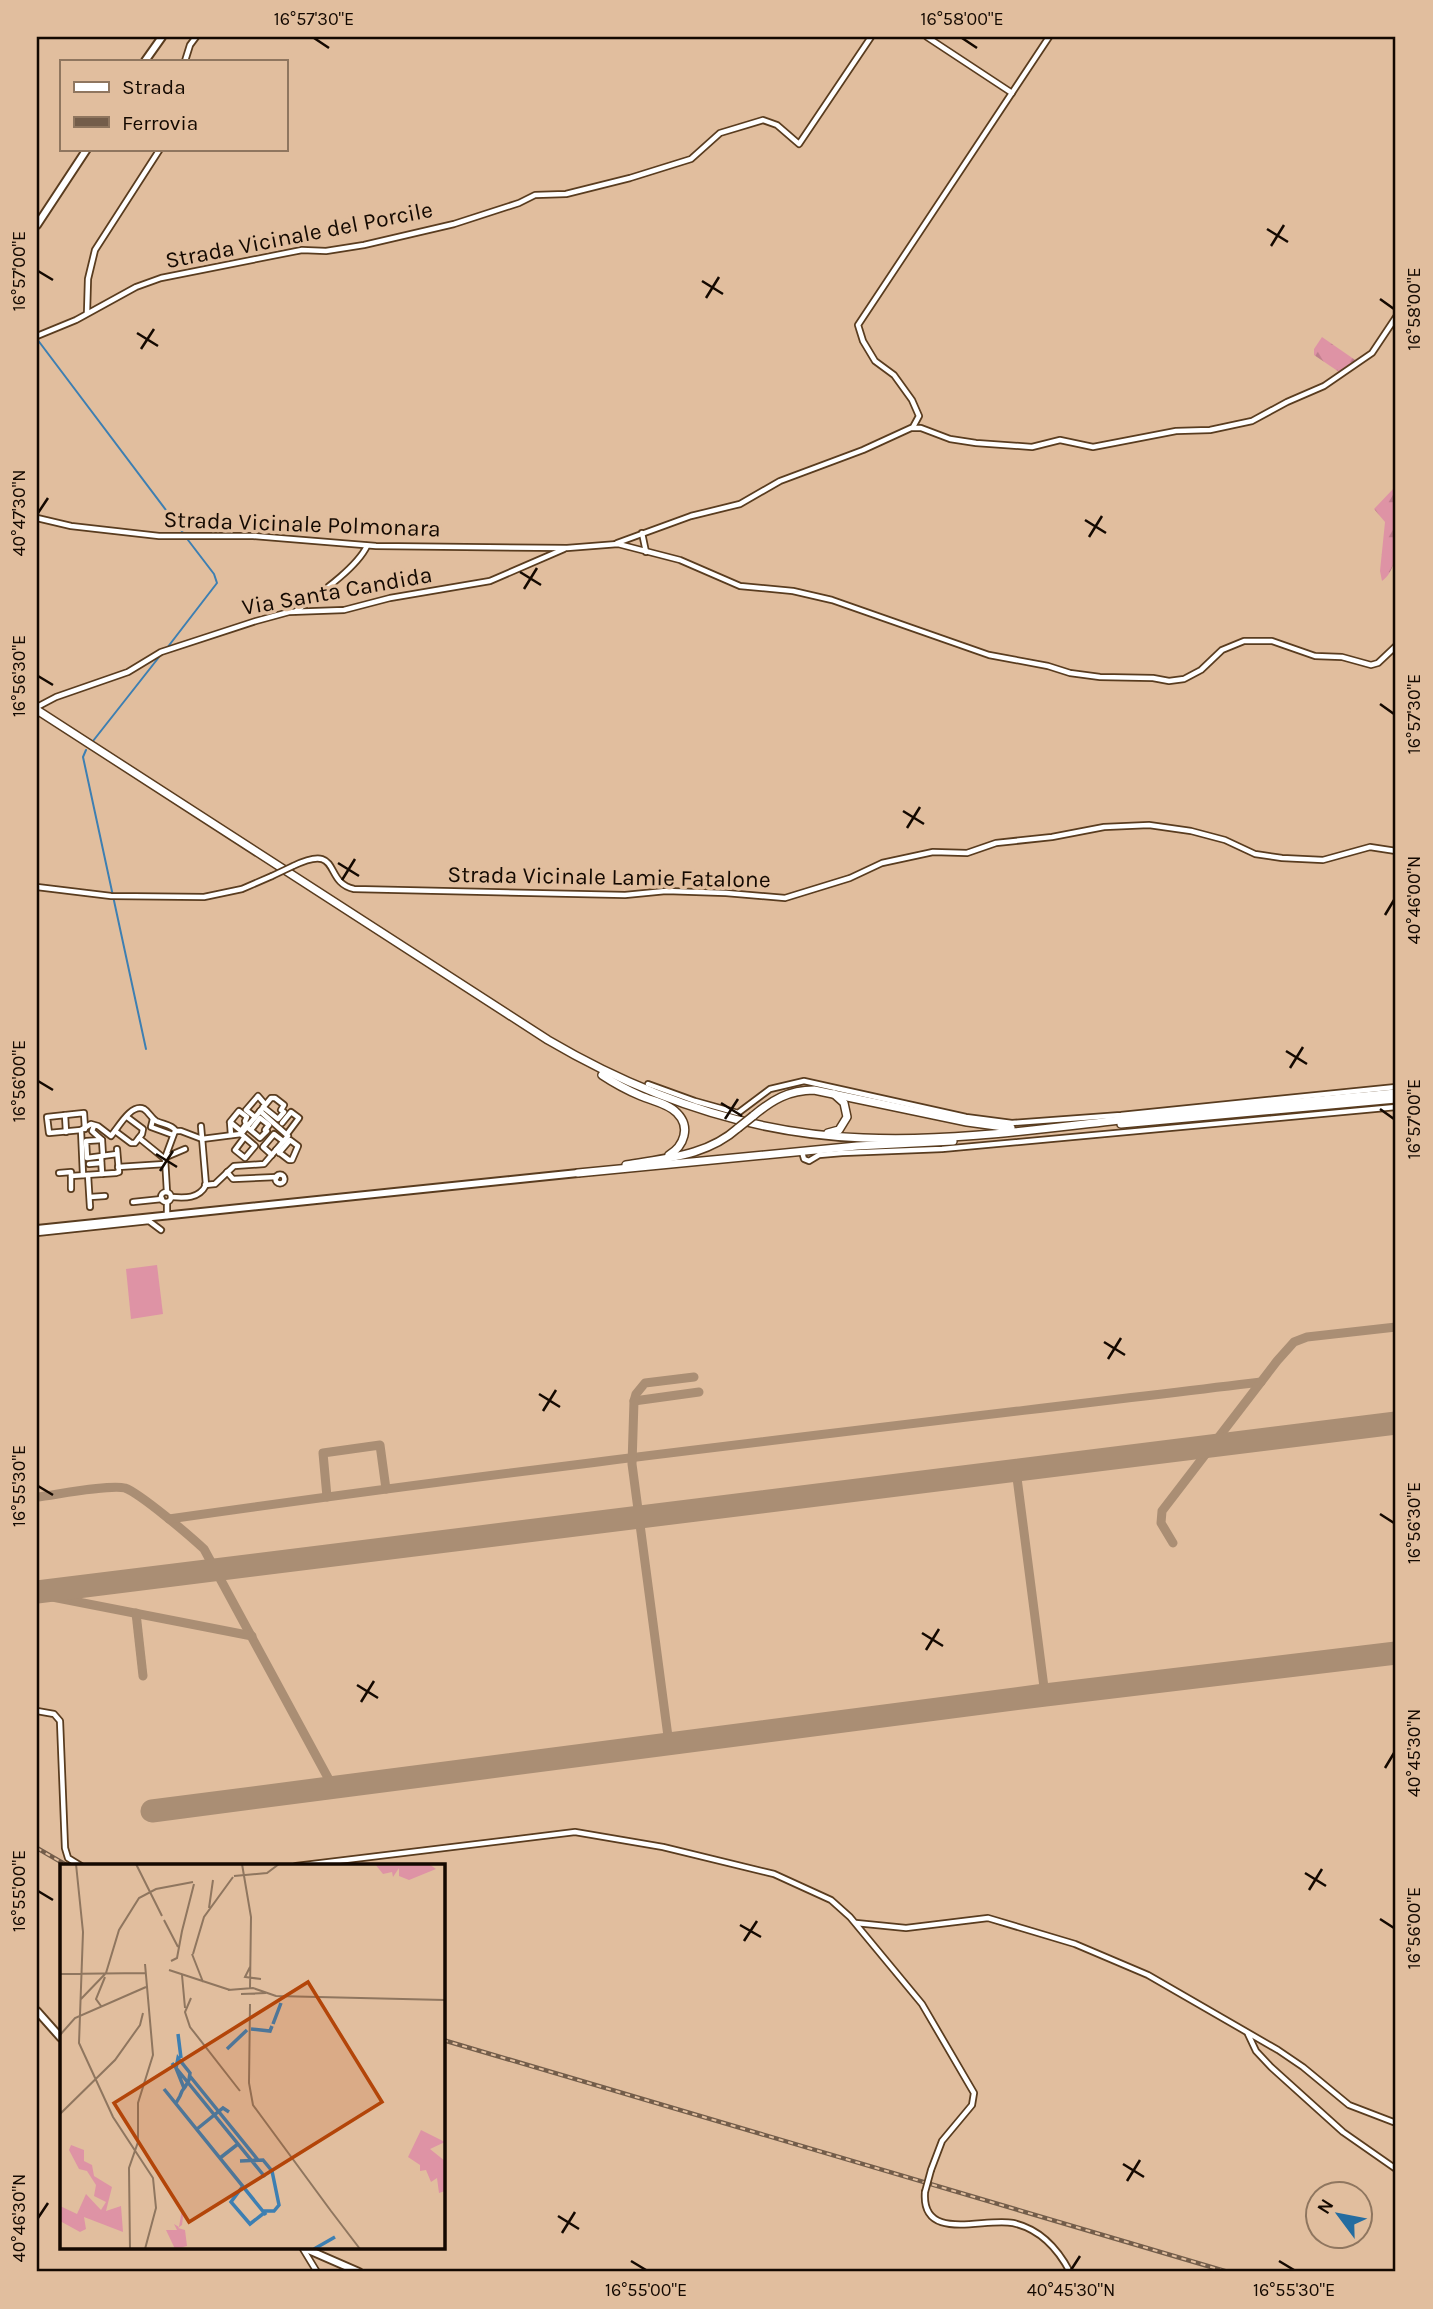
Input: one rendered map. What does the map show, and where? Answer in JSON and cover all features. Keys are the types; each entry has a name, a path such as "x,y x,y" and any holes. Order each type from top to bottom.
{"highway":[{"path":"37,708 548,1040 639,1088 694,1108 828,1136 905,1139 1049,1129 1396,1093"},
{"path":"37,715 503,1017 616,1084 676,1111 683,1122 684,1137 677,1150 659,1159"},
{"path":"602,1075 692,1112 770,1132 871,1143 953,1141"},
{"path":"751,1120 826,1133 835,1132 844,1125 847,1113 844,1103 835,1091"},
{"path":"578,1173 705,1150 718,1144 777,1098 793,1092 835,1091 998,1127 1106,1122"},
{"path":"578,1173 1396,1099"}],"main road":[{"path":"146,60 162,37"},
{"path":"37,225 86,150"},
{"path":"37,1231 578,1173"},
{"path":"37,2011 60,2037"},
{"path":"308,2250 359,2272"}],"street":[{"path":"184,60 196,37"},
{"name":"Strada Vicinale del Porcile","path":"37,335 86,314 136,287 172,275 302,250 327,251 365,245 454,223 519,203 535,195 566,194 630,178 691,159 720,133 762,120 777,125 799,144 871,37"},
{"path":"927,37 1012,93"},
{"path":"913,428 919,416 912,400 894,375 875,361 863,341 858,325 1049,37"},
{"path":"86,314 88,279 95,250 159,150"},
{"path":"568,548 612,544 691,516 740,504 780,481 870,448 913,428 950,439 976,443 1032,447 1060,440 1093,447 1176,430 1216,429 1256,420 1281,405 1324,386 1372,353 1396,317"},
{"name":"Strada Vicinale Polmonara","path":"37,518 71,526 159,536 253,536 367,546 568,548"},
{"path":"642,533 646,552"},
{"path":"612,544 685,562 740,586 793,591 831,600 989,655 1075,674 1169,681 1184,679 1200,670 1222,650 1244,641 1272,642 1315,656 1347,658 1371,665 1378,663 1396,646"},
{"path":"295,612 345,570 367,546"},
{"path":"544,547 548,556"},
{"name":"Via Santa Candida","path":"37,708 53,698 128,672 165,650 256,621 295,612 344,610 390,598 490,581 568,548"},
{"name":"Strada Vicinale Lamie Fatalone","path":"37,887 113,896 197,897 224,894 313,858 323,859 341,884 354,889 625,895 666,891 719,892 780,898 849,878 882,863 933,852 967,853 996,843 1052,837 1104,827 1149,825 1191,831 1225,840 1255,854 1273,858 1323,860 1370,847 1396,851"},
{"path":"648,1084 737,1113 764,1093 792,1082 810,1082 835,1091 1012,1123 1121,1115 1396,1087"},
{"path":"249,1128 265,1102 258,1096 246,1110 254,1117"},
{"path":"254,1117 271,1098 284,1105 281,1110 284,1112 278,1119 262,1109"},
{"path":"802,1152 807,1161 819,1156 842,1153 942,1149 1396,1107"},
{"path":"90,1202 86,1175 83,1130 84,1113 47,1117 49,1133 83,1130 92,1124 111,1136 133,1110 140,1108 153,1119 151,1127 202,1139 242,1136 255,1146 246,1158 234,1150 242,1136 249,1128 260,1118 269,1125 260,1138 249,1128"},
{"path":"262,1109 287,1134"},
{"path":"230,1122 241,1131 247,1117 239,1111 230,1122 231,1135"},
{"path":"276,1153 299,1118 291,1112 282,1123"},
{"path":"65,1115 66,1132"},
{"path":"115,1131 135,1143 143,1129 127,1117"},
{"path":"94,1126 92,1131 102,1140 102,1174"},
{"path":"134,1202 191,1197 198,1194 205,1185 201,1126"},
{"path":"167,1216 165,1160 174,1133"},
{"path":"205,1185 215,1184 234,1166 264,1164 276,1153 290,1140 298,1146 292,1160 276,1153 263,1147 274,1134 283,1142"},
{"path":"139,1138 165,1160"},
{"path":"71,1176 116,1173 117,1152 87,1158 86,1141 102,1140"},
{"path":"118,1167 165,1160 185,1149"},
{"path":"89,1164 101,1163"},
{"path":"59,1173 71,1172 71,1189"},
{"path":"227,1172 233,1179 280,1175 285,1181 281,1185"},
{"path":"82,1203 105,1196"},
{"path":"37,1231 149,1222 161,1230"},
{"path":"37,1711 54,1714 60,1721 65,1848 68,1858 78,1864"},
{"path":"312,1864 575,1832 663,1847 774,1874 831,1900 856,1923 926,2009 974,2092 972,2105 942,2141 925,2192 927,2208 937,2220 954,2225 995,2221 1023,2226 1047,2240 1070,2272"},
{"path":"856,1923 906,1928 988,1917 1061,1939 1125,1964 1231,2021 1303,2067 1349,2105 1396,2123"},
{"path":"1248,2033 1256,2051 1271,2067 1343,2132 1396,2169"},
{"path":"304,2250 317,2272"}],"green space":[{"path":"1322,337 1358,362 1342,374 1314,355 1314,349"},
{"path":"1393,489 1396,490 1396,552 1389,574 1382,581 1380,571 1385,522 1374,509"},
{"path":"157,1265 163,1314 131,1319 126,1269"}],"waterway":[{"path":"37,339 184,534"},
{"path":"167,648 217,583 214,574 188,540"},
{"path":"93,741 163,652"},
{"path":"86,750 83,757 146,1049"}],"taxiway":[{"path":"1173,1543 1161,1523 1162,1511 1294,1342 1307,1337 1396,1327"},
{"path":"669,1744 632,1464 634,1401 645,1383 694,1377"},
{"path":"169,1519 578,1464 1261,1382"},
{"path":"634,1401 699,1392"},
{"path":"327,1497 323,1453 380,1445 386,1489"},
{"path":"1016,1470 1045,1695"},
{"path":"37,1497 125,1488 204,1549 333,1787"},
{"path":"37,1594 252,1636"},
{"path":"136,1613 143,1676"}],"runway":[{"path":"37,1592 1396,1423"},
{"path":"152,1811 1045,1695 1396,1653"}],"railway":[{"path":"37,1848 65,1864"},
{"path":"444,2040 1228,2272"}]}
